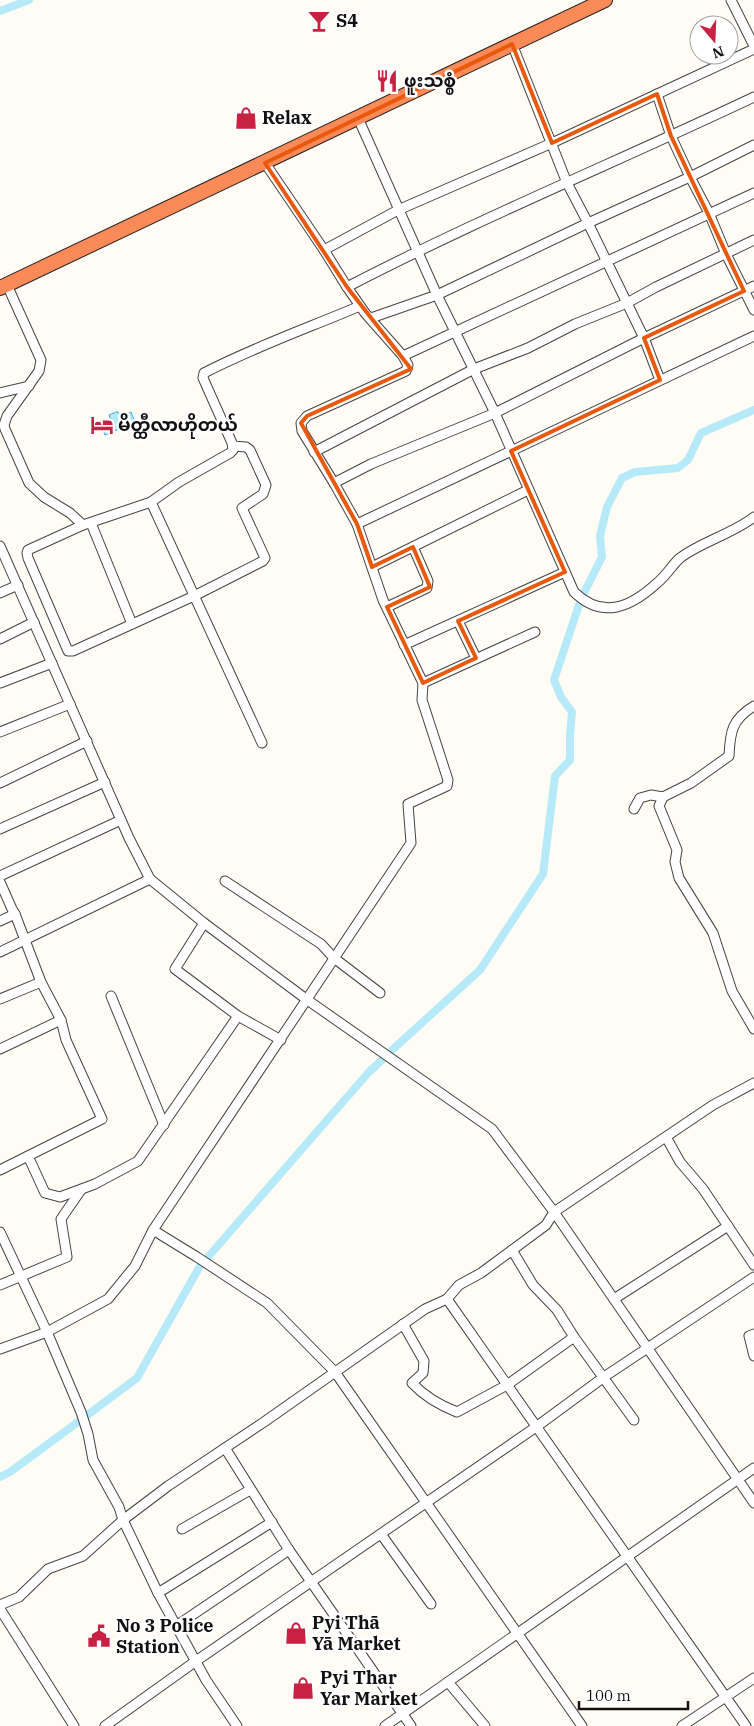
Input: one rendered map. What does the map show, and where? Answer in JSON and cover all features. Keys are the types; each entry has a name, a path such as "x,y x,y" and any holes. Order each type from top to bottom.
{"highway":[{"path":"4,287 606,0"}],"street":[{"path":"324,250 398,210 552,142 754,48 731,0"},
{"path":"512,44 567,183 607,260 644,338 660,380"},
{"path":"657,94 690,178 709,213 726,254 754,310"},
{"path":"347,287 418,250 672,136 754,97"},
{"path":"358,118 437,294 495,413 574,592 584,602 610,609 628,605 657,584 680,558 754,517"},
{"path":"370,318 437,294 588,223 690,178 754,145"},
{"path":"0,1349 47,1332 108,1298 135,1266 153,1230 411,843 408,804 447,786 448,780 422,700 423,683 387,607 357,524 302,431 301,423 308,416 406,371 408,365 403,356 360,306 265,163"},
{"path":"403,356 754,193"},
{"path":"314,452 474,369 528,348 575,324 627,303 754,240"},
{"path":"334,483 371,464 495,413 644,338 754,286"},
{"path":"4,287 41,360 40,368 7,416 4,425 5,429 29,483 44,497 87,524 132,624"},
{"path":"232,446 246,447 250,450 266,486 263,494 242,508 265,558 264,561 194,596 73,651 68,651 27,553 28,550 87,524 151,502 178,482 230,454 232,446 203,378 204,373 247,352 306,330 360,306"},
{"path":"357,524 754,336"},
{"path":"0,393 29,386"},
{"path":"372,567 528,490"},
{"path":"151,502 262,743"},
{"path":"0,546 121,820 150,879 204,924 306,999 492,1129 554,1212 754,1503"},
{"path":"387,607 427,588 428,581 413,548"},
{"path":"404,646 565,572"},
{"path":"0,593 18,585"},
{"path":"458,621 476,658"},
{"path":"0,639 34,622"},
{"path":"423,683 535,632"},
{"path":"0,683 52,663"},
{"path":"0,732 70,704"},
{"path":"634,810 640,798 651,795 663,797 691,783 729,756 730,733 742,713 754,706"},
{"path":"0,783 87,741"},
{"path":"0,829 105,782"},
{"path":"663,797 659,806 677,850 675,862 679,878 713,933 732,991 754,1029"},
{"path":"0,876 121,820"},
{"path":"0,952 150,879"},
{"path":"225,881 321,944 334,958 380,994"},
{"path":"0,882 26,940 42,982 61,1020 66,1040 102,1119 0,1170"},
{"path":"0,921 15,914"},
{"path":"204,924 175,969 238,1016 281,1040"},
{"path":"0,999 42,982"},
{"path":"111,996 164,1125"},
{"path":"28,1156 45,1194 60,1197 95,1184 138,1161 238,1016"},
{"path":"0,1049 61,1020"},
{"path":"0,1605 19,1597 48,1569 83,1556 124,1520 168,1486 425,1309 447,1299 459,1285 481,1273 546,1225 554,1212 713,1105 754,1083"},
{"path":"666,1137 680,1162 703,1189 754,1265"},
{"path":"0,1285 67,1257 61,1219 81,1189"},
{"path":"614,1299 728,1226"},
{"path":"153,1230 267,1303 335,1372 582,1726"},
{"path":"0,1232 47,1332 81,1412 93,1460 119,1507 158,1593 206,1680 237,1726"},
{"path":"512,1250 533,1285 557,1310 574,1337 634,1420"},
{"path":"105,1726 196,1661 536,1427 604,1377 754,1277"},
{"path":"447,1299 746,1726"},
{"path":"403,1324 424,1361 423,1373 412,1384 420,1393 439,1405 457,1412 507,1385 574,1337"},
{"path":"754,1334 749,1336 754,1356"},
{"path":"225,1448 289,1550 411,1726"},
{"path":"385,1726 754,1468"},
{"path":"182,1529 250,1490"},
{"path":"158,1593 272,1522"},
{"path":"381,1534 431,1604"},
{"path":"176,1626 289,1550"},
{"path":"0,1610 74,1726"},
{"path":"682,1726 754,1678"},
{"path":"448,1682 485,1726"}],"highlighted area":[{"path":"512,44 552,143 657,94 671,136 744,291 644,338 660,380 511,451 565,572 458,621 476,658 423,683 387,607 430,587 413,547 372,567 357,524 301,423 307,416 411,369 347,287 265,163"}],"water":[{"path":"116,412 121,417 131,412 135,422 105,435 101,425 111,421 109,415"}],"waterway":[{"path":"0,11 29,0"},
{"path":"584,593 602,557 600,536 607,507 622,478 635,472 678,468 688,460 701,433 754,410"},
{"path":"391,1051 480,970 543,874 555,776 570,760 572,712 561,697 554,680 579,605"},
{"path":"208,1257 368,1073 383,1059"},
{"path":"86,1416 137,1378 200,1266"},
{"path":"0,1477 10,1472 78,1422"}],"place":[{"name":"S4","path":"319,21"},
{"name":"ဖူးသစ္စံ","path":"387,81"},
{"name":"Relax","path":"246,118"},
{"name":"မိတ္ထီလာဟိုတယ်","path":"102,425"},
{"name":"Pyi Thā Yā Market","path":"296,1633"},
{"name":"No 3 Police Station","path":"99,1636"},
{"name":"Pyi Thar Yar Market","path":"303,1688"}]}
